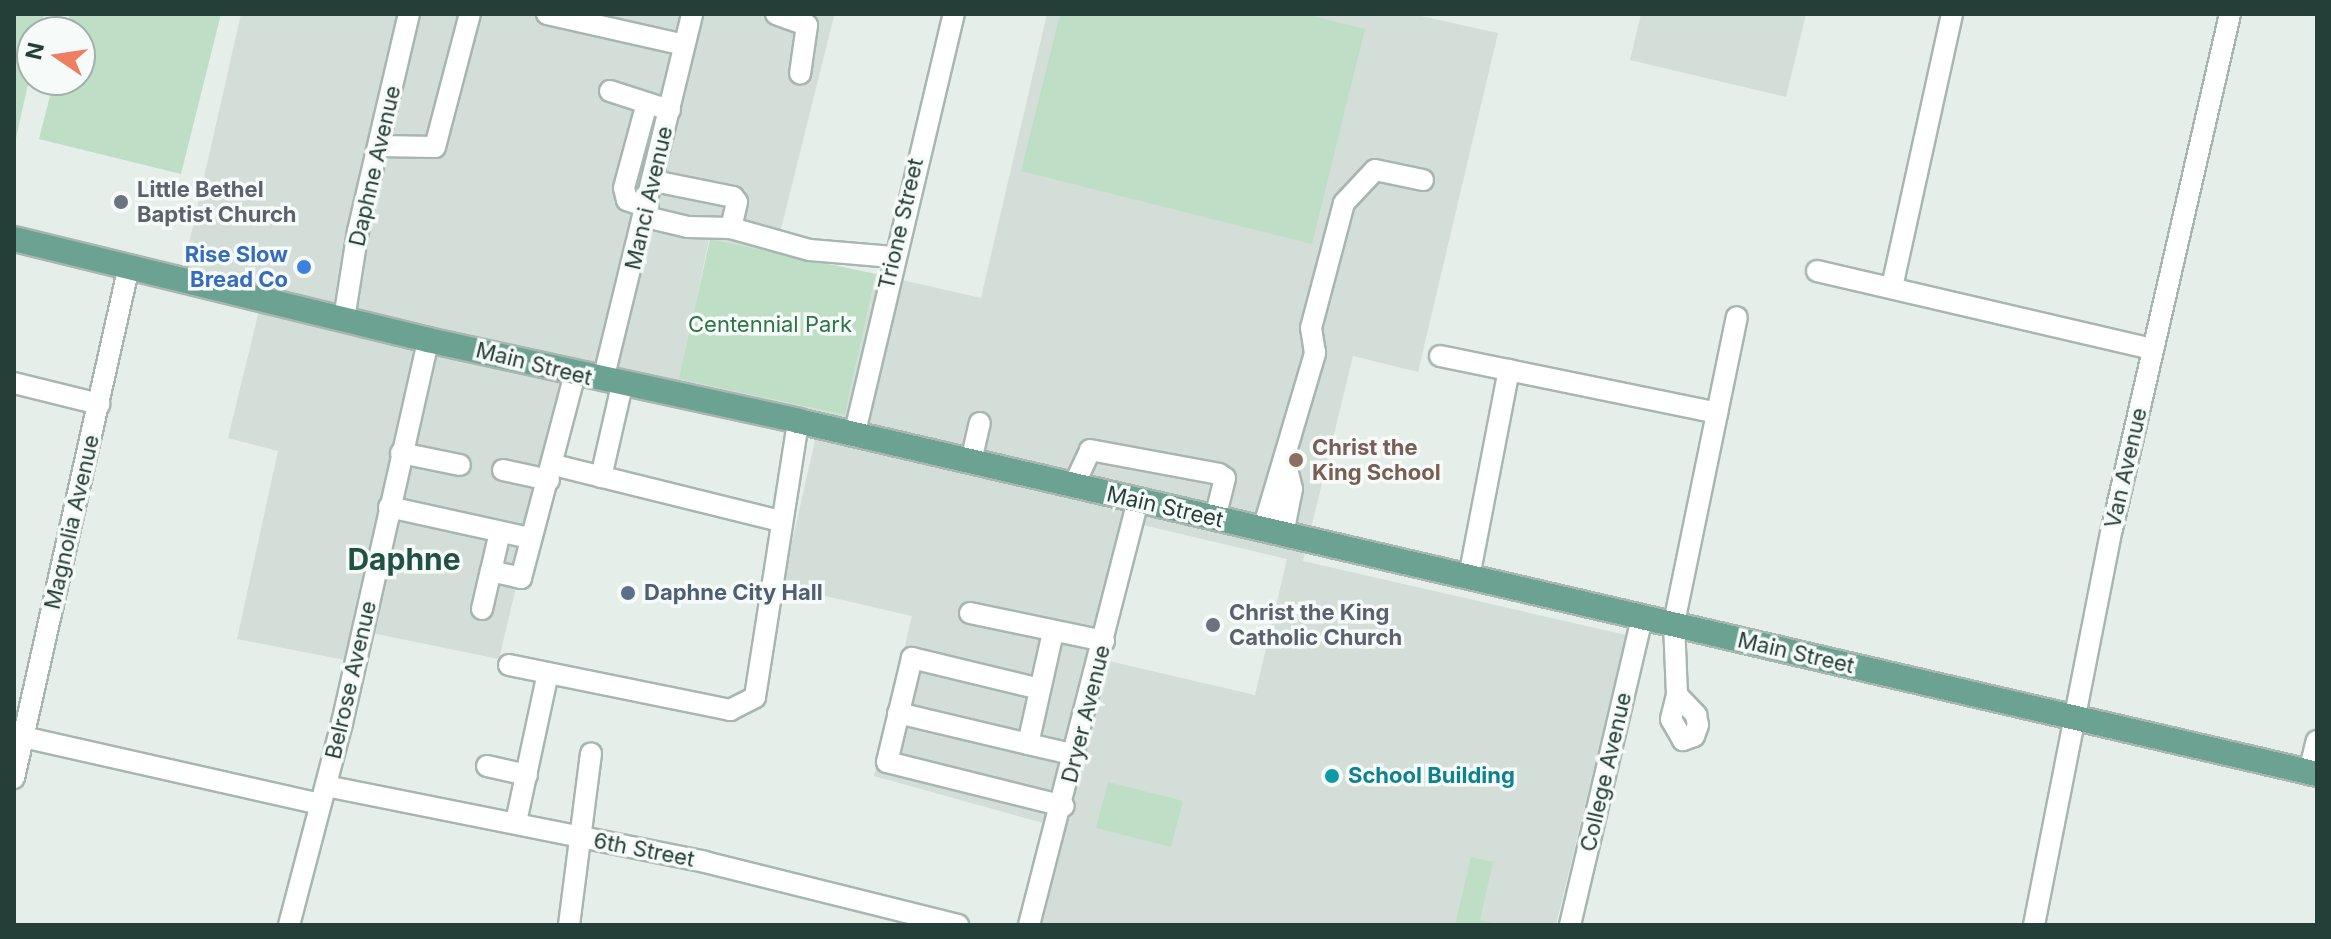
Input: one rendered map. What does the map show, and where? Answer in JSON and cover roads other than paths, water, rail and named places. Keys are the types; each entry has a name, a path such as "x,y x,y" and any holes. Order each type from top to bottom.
{"main road":[{"name":"Main Street","path":"14,239 428,340 798,421 2313,773"}],"street":[{"name":"Daphne Avenue","path":"344,319 409,14"},
{"path":"379,146 435,147 470,14"},
{"path":"547,14 685,45"},
{"name":"Manci Avenue","path":"601,477 612,382 692,14"},
{"path":"776,14 807,25 800,74"},
{"name":"Trione Street","path":"854,436 893,257 954,14"},
{"path":"1892,287 1952,14"},
{"name":"Van Avenue","path":"2034,925 2090,636 2230,14"},
{"path":"610,91 670,110"},
{"path":"647,103 624,196 647,212 688,227 731,228 810,250 893,257"},
{"path":"1273,532 1286,465 1315,353 1311,328 1344,203 1375,170 1423,180"},
{"path":"654,181 733,197 737,202 731,228"},
{"name":"Magnolia Avenue","path":"14,778 19,736 129,266"},
{"path":"1817,271 2153,349"},
{"path":"1677,695 1674,623 1737,317"},
{"name":"Belrose Avenue","path":"289,925 323,795 428,340"},
{"path":"1440,356 1717,413"},
{"path":"1469,577 1509,370"},
{"path":"491,571 521,578 575,373"},
{"path":"14,383 99,404"},
{"path":"509,665 730,710 755,697 798,421"},
{"path":"971,461 980,423"},
{"path":"1074,485 1090,450 1219,474 1225,478 1215,518"},
{"path":"401,453 460,465"},
{"path":"503,470 601,477 780,521"},
{"name":"Dryer Avenue","path":"1029,925 1064,806 1138,502"},
{"path":"389,507 530,538"},
{"path":"482,609 500,532"},
{"path":"970,613 1104,641"},
{"name":"College Avenue","path":"1570,925 1642,619"},
{"path":"1028,744 1053,632"},
{"path":"1040,689 912,658 887,762 1064,806"},
{"path":"516,822 548,673"},
{"path":"898,713 1076,755"},
{"name":"6th Street","path":"19,736 323,795 516,822 958,925"},
{"path":"2313,773 2317,741"},
{"path":"569,925 583,838 591,753"},
{"path":"487,766 527,775"}],"place":[{"name":"Little Bethel Baptist Church","path":"121,202"},
{"name":"Rise Slow Bread Co","path":"304,267"},
{"name":"Christ the King School","path":"1296,460"},
{"name":"Daphne City Hall","path":"628,593"},
{"name":"Christ the King Catholic Church","path":"1213,625"},
{"name":"School Building","path":"1332,776"}],"district":[{"name":"Daphne","path":"404,559"}],"park label":[{"name":"Centennial Park","path":"770,325"}]}
